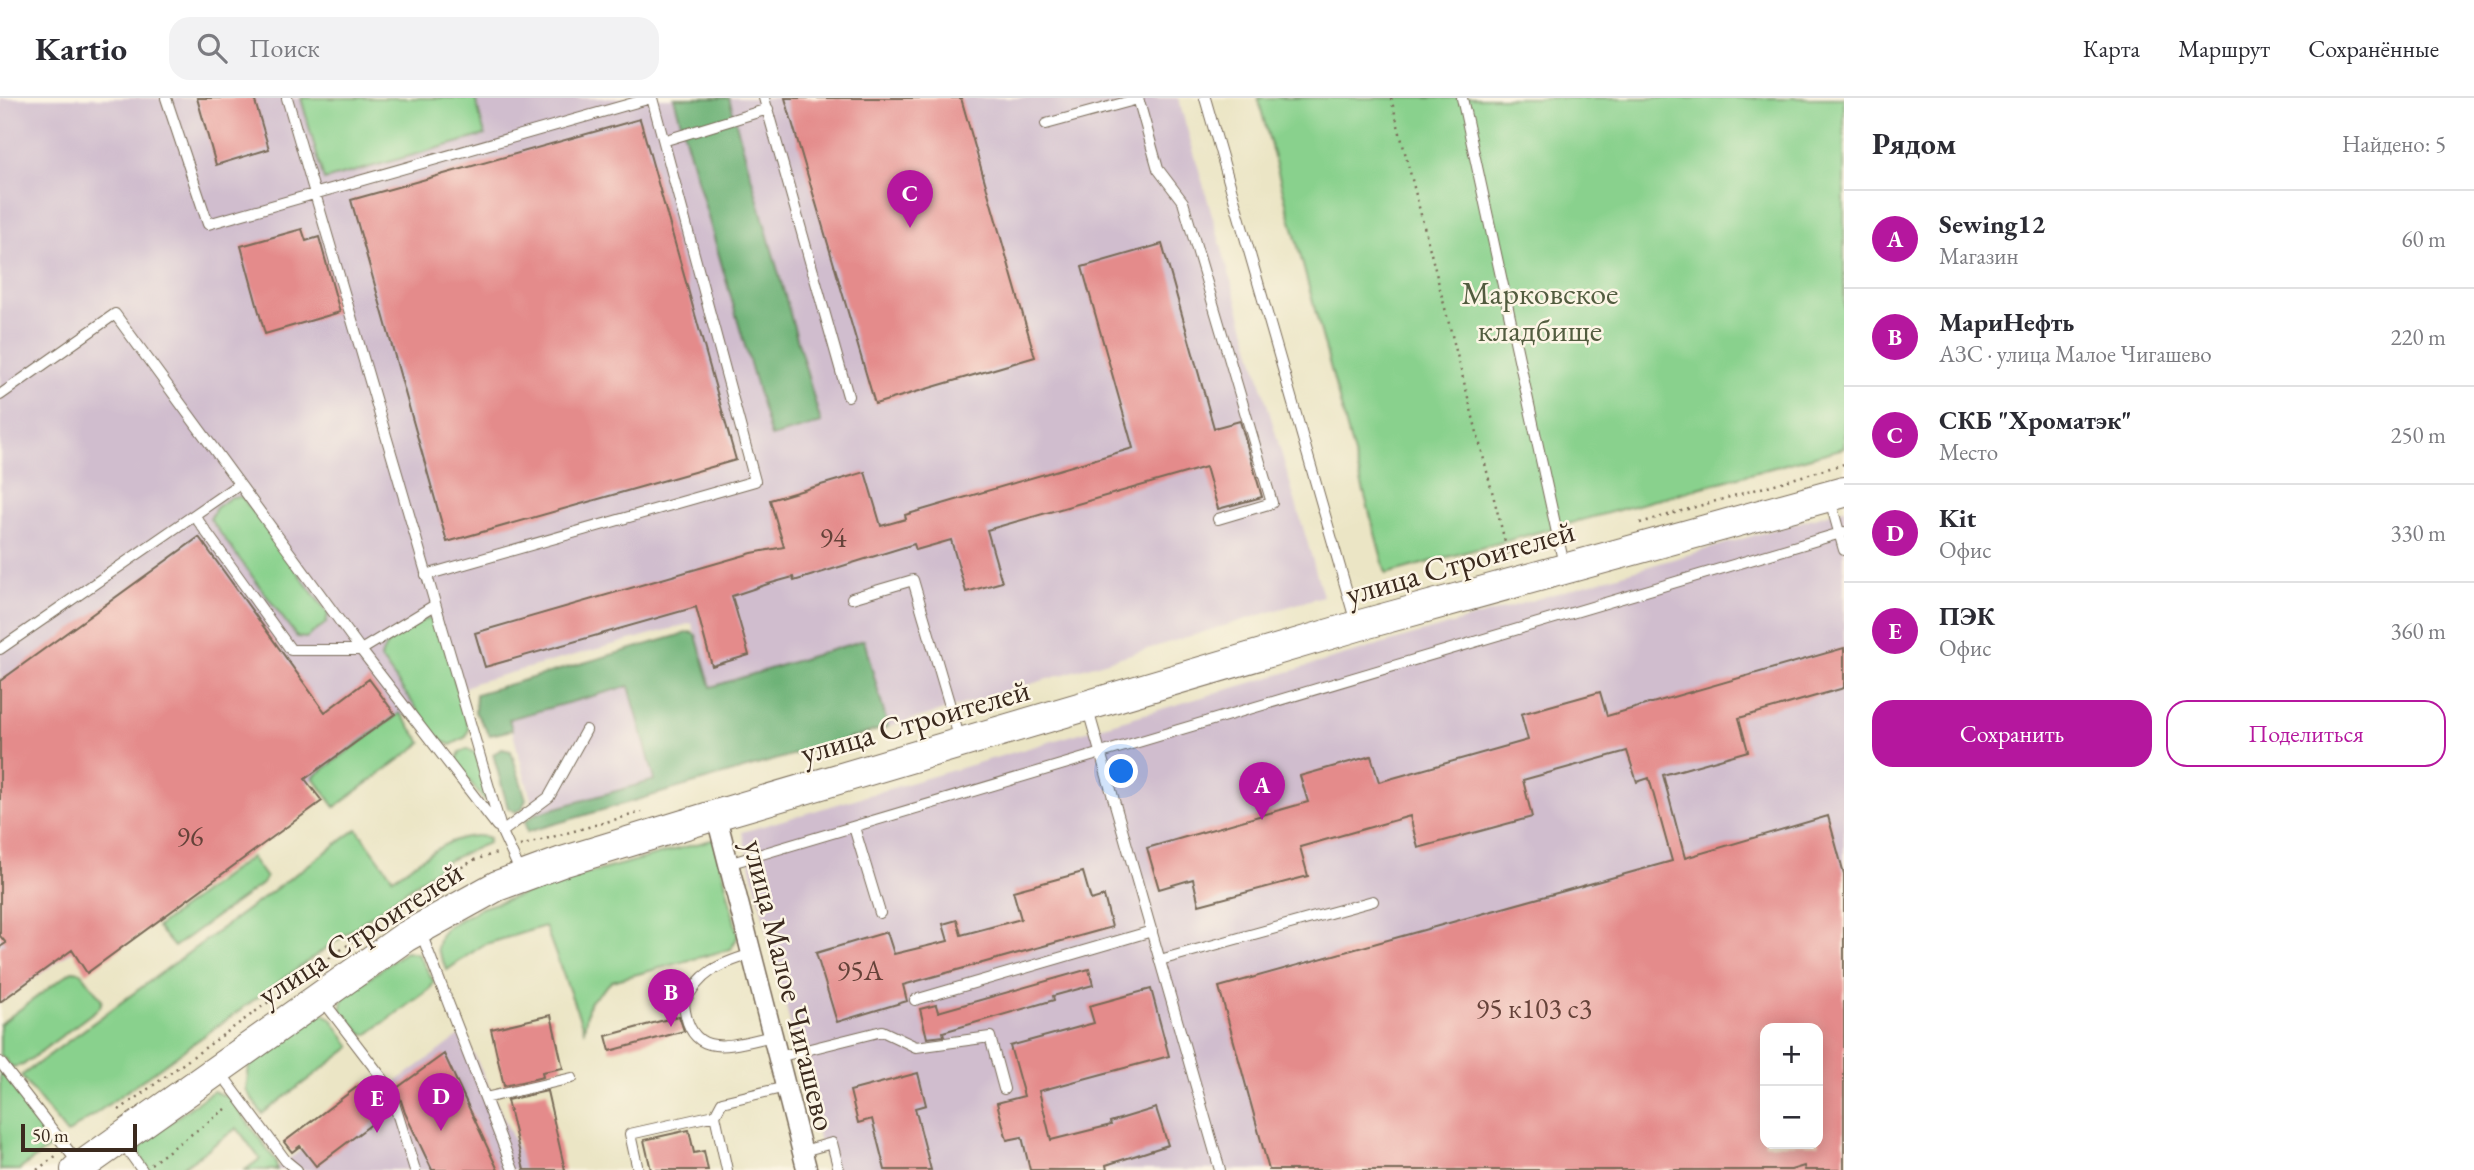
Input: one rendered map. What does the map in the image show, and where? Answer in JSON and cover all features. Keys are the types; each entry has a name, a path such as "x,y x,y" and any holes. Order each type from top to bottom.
{"main road":[{"name":"улица Строителей","path":"74,1162 119,1139 419,929 497,886 716,815 1357,626 1836,494"}],"street":[{"name":"улица Малое Чигашево","path":"716,815 805,1161"}],"lane":[{"path":"166,98 208,224 652,98 666,140 755,481 426,575"},
{"path":"287,98 502,832 523,877"},
{"path":"764,98 848,396"},
{"path":"1046,124 1138,98 1158,169 1183,202 1272,503 1218,519"},
{"path":"1205,98 1357,626"},
{"path":"1462,98 1564,569"},
{"path":"666,140 768,109"},
{"path":"0,395 115,314 361,650 502,832"},
{"path":"0,649 239,484"},
{"path":"1836,494 1844,550"},
{"path":"194,515 291,650 361,650 435,605"},
{"path":"728,864 1842,533"},
{"path":"852,598 913,580 962,744"},
{"path":"1087,707 1220,1170"},
{"path":"502,832 549,797 586,730"},
{"path":"854,827 880,913"},
{"path":"1160,960 1373,901"},
{"path":"419,929 513,1170"},
{"path":"915,1000 1152,931"},
{"path":"752,954 712,968 701,976 684,1004 690,1030 695,1038 721,1046 773,1036"},
{"path":"321,998 389,1087 415,1170"},
{"path":"778,1056 882,1031 916,1047 990,1037 1004,1089"},
{"path":"0,1062 74,1162"},
{"path":"217,1069 286,1161 298,1170"},
{"path":"485,1098 572,1078"},
{"path":"727,1170 715,1115 722,1102 786,1087"},
{"path":"638,1170 630,1134 715,1115"},
{"path":"119,1139 142,1170"},
{"path":"805,1161 832,1143 839,1170"}],"path":[{"path":"1391,98 1510,561"},
{"path":"142,1170 240,1099"},
{"path":"37,1170 74,1162"}],"shaded area":[{"path":"0,98 1178,98 1323,596 888,727 864,640 711,688 692,623 477,682 408,712 0,1003"},
{"path":"1844,509 1844,1170 827,1170 742,832"},
{"path":"629,686 655,780 535,814 509,719"},
{"path":"464,1033 528,1170 277,1170 276,1168"}],"green space":[{"path":"301,98 475,98 485,135 324,180"},
{"path":"674,98 729,98 821,423 771,437"},
{"name":"Марковское кладбище","path":"1258,98 1844,98 1844,448 1386,574"},
{"path":"231,497 242,497 328,614 326,623 306,638 297,637 210,519 216,508"},
{"path":"433,618 438,621 469,729 466,737 451,745 439,740 381,659 393,639 417,623"},
{"path":"690,632 696,635 711,687 864,640 888,727 527,832 525,822 535,814 655,780 629,686 509,719 512,730 490,735 475,712 476,694"},
{"path":"400,713 422,743 335,807 313,777"},
{"path":"467,749 477,754 487,799 483,799 455,762 460,752"},
{"path":"502,749 511,751 526,799 522,809 515,812 508,808 493,754"},
{"path":"357,829 393,878 426,855 451,842 464,837 489,838 488,843 449,860 67,1134 21,1076"},
{"path":"715,839 738,936 731,949 612,981 589,1003 584,1030 545,926 483,945 447,970 437,949 440,936 448,926 481,908 583,875"},
{"path":"251,857 266,878 263,883 174,947 157,927"},
{"path":"405,952 418,954 434,982 430,989 368,1034 362,1034 341,1011 343,997"},
{"path":"72,971 81,972 102,1000 100,1007 23,1065 12,1067 0,1054 0,1024"},
{"path":"322,1013 331,1018 351,1047 262,1114 246,1090 249,1066"},
{"path":"0,1070 54,1144 19,1170 0,1170"},
{"path":"213,1091 229,1097 276,1161 277,1170 245,1170 260,1159 237,1128 179,1170 149,1170 140,1156 141,1143"}],"building":[{"path":"197,98 254,98 269,149 216,165"},
{"path":"785,98 961,98 1035,357 875,404"},
{"path":"640,119 736,460 447,542 351,200"},
{"path":"302,229 306,241 319,237 340,312 265,334 241,246"},
{"path":"1162,244 1214,428 1240,421 1262,497 1218,509 1206,467 987,530 1002,582 966,592 951,540 916,550 914,544 794,581 793,577 768,584 732,596 749,655 712,666 696,607 485,667 475,633 752,553 784,547 770,500 865,472 881,526 906,519 905,515 1133,448 1082,267"},
{"path":"199,537 325,712 369,679 395,714 305,779 322,801 87,973 72,950 0,1002 0,947 6,943 0,936 0,681"},
{"path":"1844,648 1844,688 1739,718 1748,751 1663,775 1685,858 1828,816 1844,874 1844,1170 1805,1170 1804,1166 1791,1170 1269,1170 1219,987 1672,861 1649,778 1637,782 1627,751 1523,780 1532,817 1418,848 1410,816 1300,847 1308,876 1199,905 1193,879 1159,889 1147,848 1308,802 1300,776 1371,756 1379,782 1528,740 1521,714 1600,692 1607,716"},
{"path":"1083,872 1091,900 1104,896 1112,927 903,985 907,1001 837,1022 816,953 887,932 894,954 948,941 943,924 957,920 961,935 1021,919 1013,891"},
{"path":"1089,969 1093,985 1053,996 1054,1000 943,1032 944,1036 927,1038 920,1009 936,1005 938,1012"},
{"path":"1151,989 1169,1056 1039,1091 1051,1140 1111,1125 1110,1122 1156,1108 1168,1145 1106,1165 1107,1170 1030,1170 1022,1137 1007,1140 997,1103 1024,1096 1010,1046 1094,1023 1089,1006"},
{"path":"551,1015 563,1068 542,1072 543,1077 504,1086 491,1029"},
{"path":"679,1016 684,1031 610,1051 606,1036"},
{"path":"444,1054 498,1170 432,1170 405,1113 397,1088"},
{"path":"918,1073 926,1105 915,1108 931,1170 885,1170 872,1119 858,1123 850,1091"},
{"path":"365,1081 380,1101 384,1097 389,1111 316,1166 300,1146 292,1152 284,1142"},
{"path":"547,1091 565,1170 524,1170 507,1100"},
{"path":"689,1130 694,1153 704,1151 708,1170 651,1170 644,1140"}],"place":[{"name":"СКБ \"Хроматэк\"","path":"910,228"},
{"name":"Sewing12","path":"1262,820"},
{"name":"МариНефть","path":"671,1027"},
{"name":"Kit","path":"441,1131"},
{"name":"ПЭК","path":"377,1133"}]}
